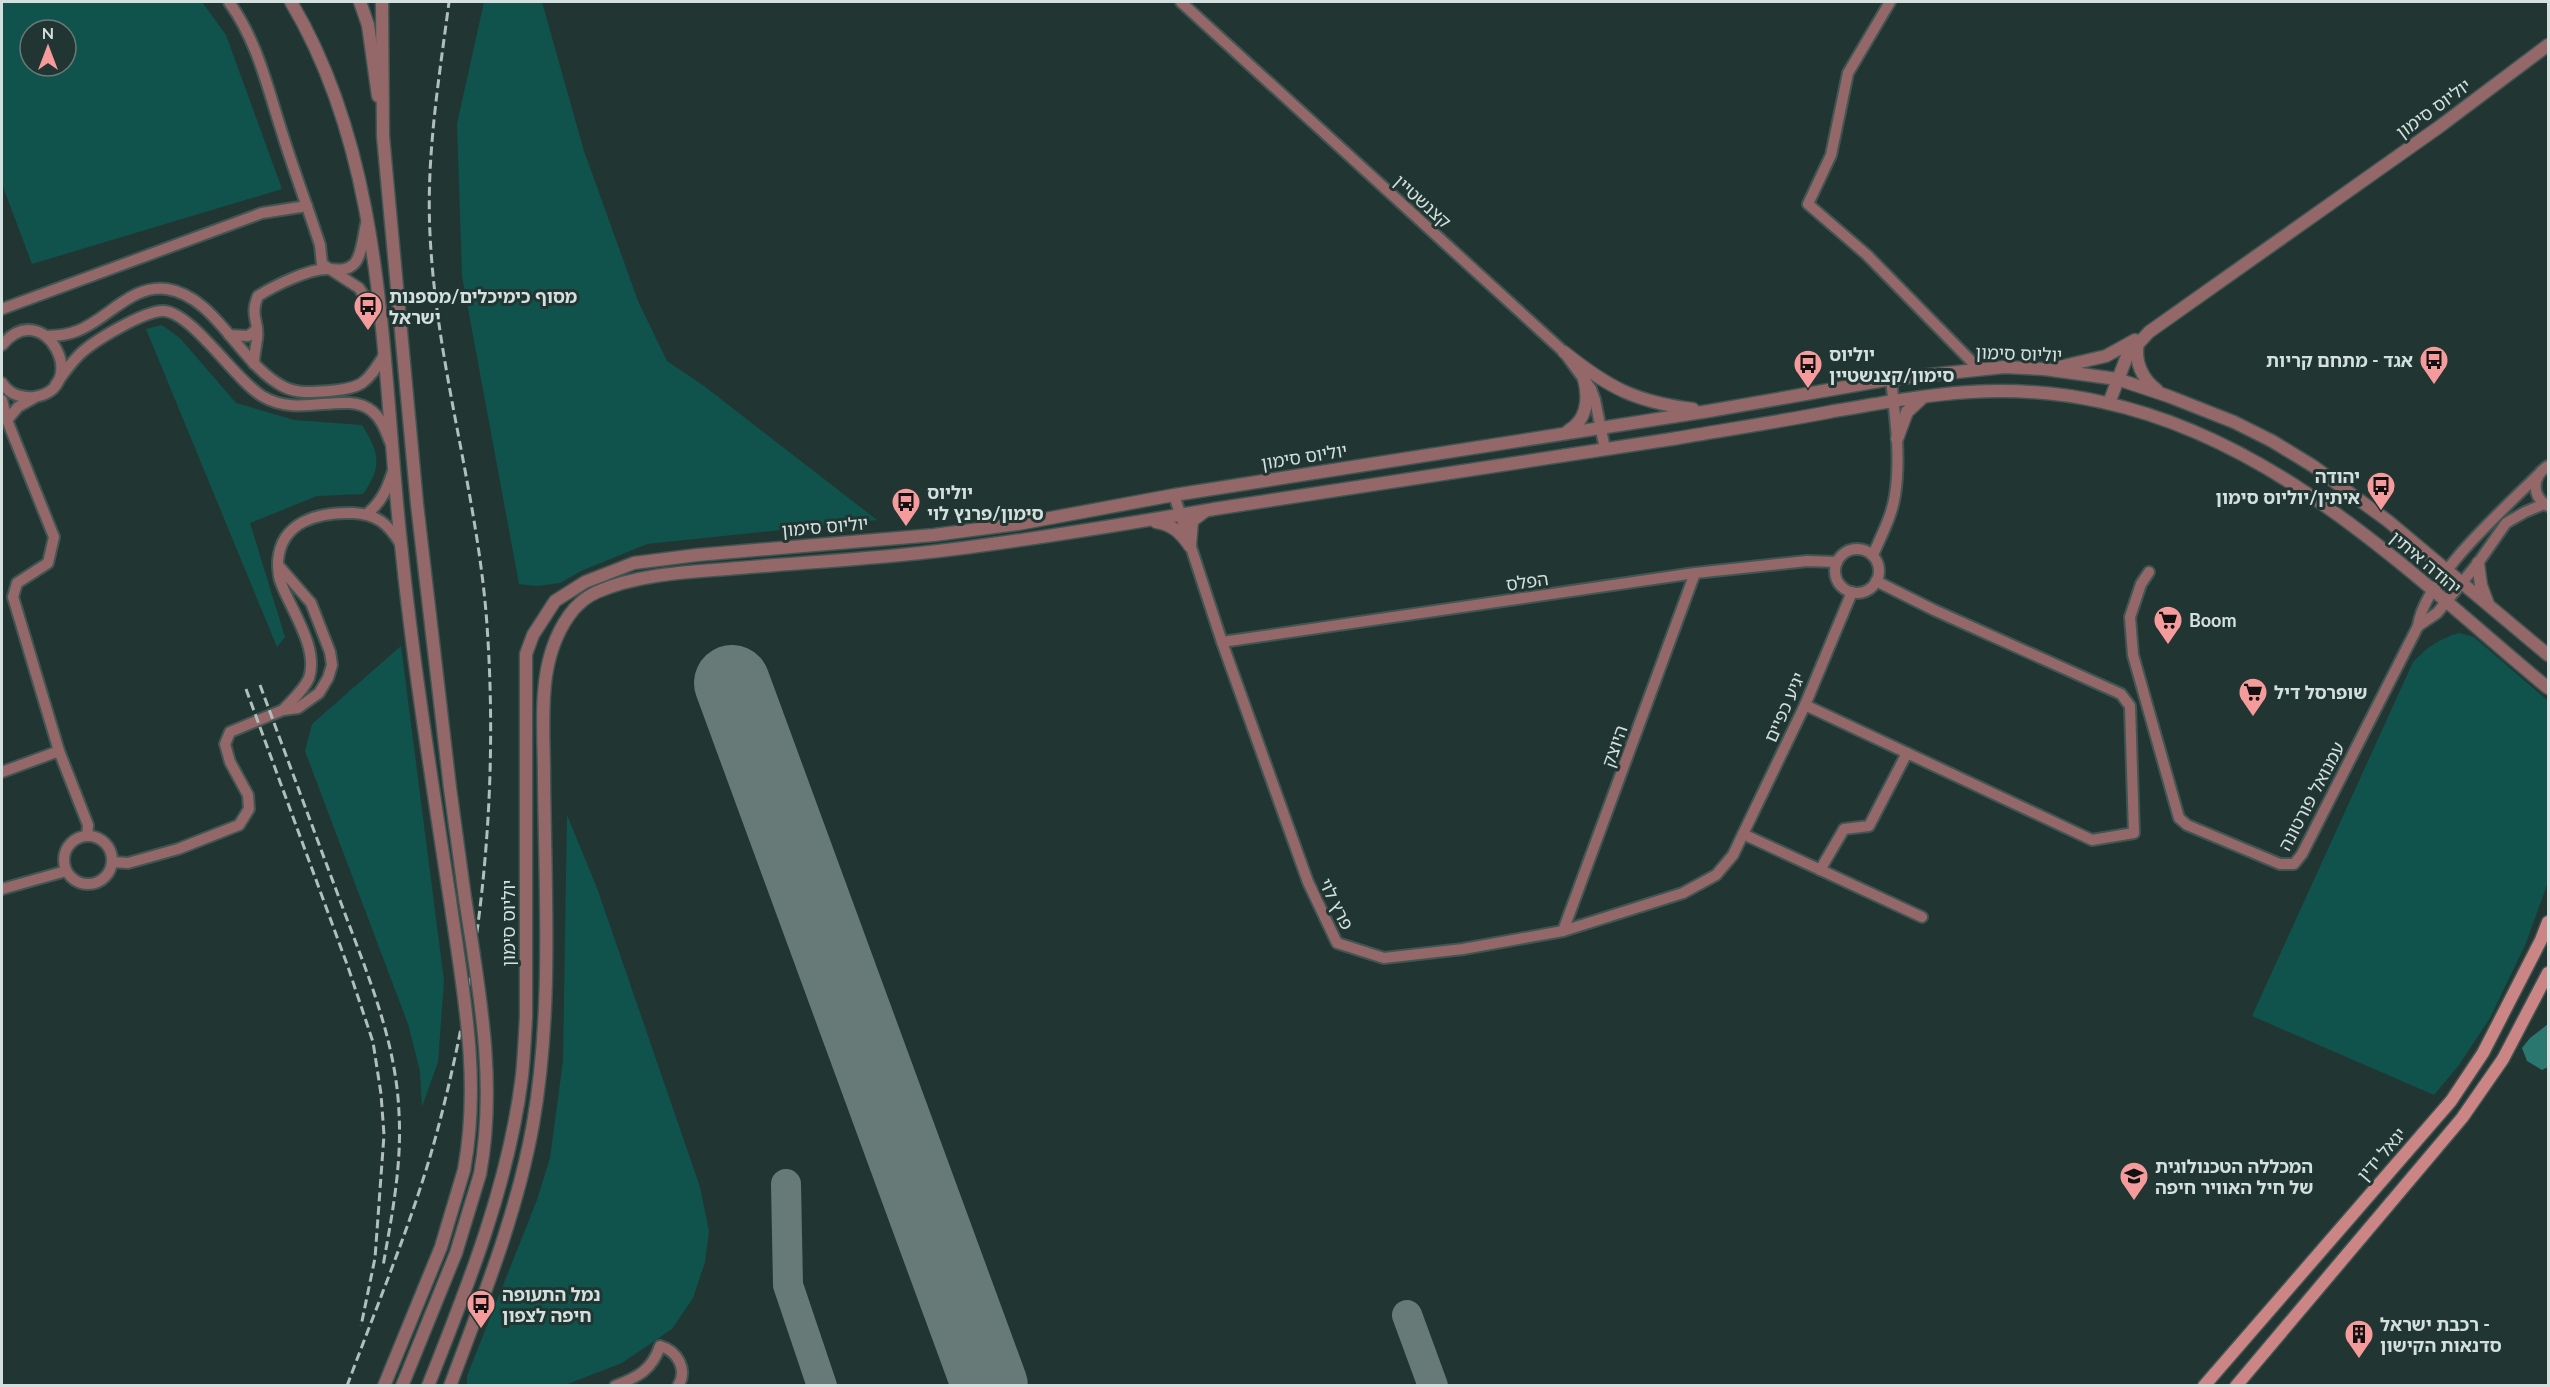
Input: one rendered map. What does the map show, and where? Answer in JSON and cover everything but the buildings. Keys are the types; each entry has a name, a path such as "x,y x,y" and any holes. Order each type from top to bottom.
{"main road":[{"name":"יגאל ידין","path":"2204,1386 2451,1101 2483,1053 2548,922"},
{"path":"2236,1386 2462,1118 2503,1059 2548,973"}],"street":[{"path":"229,2 246,30 264,71 320,245 322,264 359,288 379,318"},
{"path":"291,2 320,55 353,147 379,318 400,543 472,1060 472,1110 464,1170 441,1247 384,1386"},
{"path":"360,2 368,25 383,136 417,504 450,788 488,1057 488,1110 480,1174 456,1253 402,1386"},
{"path":"382,2 383,136"},
{"name":"קצנשטיין","path":"1180,2 1564,352 1584,379 1595,400 1605,449"},
{"path":"1890,2 1848,73 1831,155 1808,204 1867,255 1978,368"},
{"name":"יוליוס סימון","path":"451,1384 510,1219 534,1121 545,1017 544,685 551,652 570,614 580,602 593,594 643,579 707,570 979,546 1605,449 1925,396 1976,390 2023,390 2109,403 2127,356 2149,332 2439,127 2548,45"},
{"path":"2,309 262,213 307,206"},
{"path":"254,363 254,349 258,338 253,306 258,296 294,278 327,268 337,271 355,263 366,224"},
{"path":"2,345 15,334 26,331 46,336 62,336 79,331 137,294 149,290 165,289 181,292 198,303 260,371 285,388 314,392 358,387 370,379 383,357"},
{"path":"6,420 18,407 56,384 79,355 92,345 151,312 166,311 180,317 195,330 260,396 278,404 296,407 349,402 359,404 374,412 391,444"},
{"path":"229,336 248,336 256,330"},
{"path":"2044,369 2106,356 2149,332"},
{"path":"46,336 59,352 62,362 56,384"},
{"path":"2138,342 2137,356 2143,377 2157,390 2169,396"},
{"path":"1564,352 1603,382 1637,398 1656,404 1709,411"},
{"name":"יוליוס סימון","path":"428,1386 448,1337 490,1215 505,1163 522,1076 526,1016 526,654 533,635 555,601 585,582 634,563 1018,524 1174,495 1709,411 1891,379 1978,368 2044,369 2117,379"},
{"path":"1564,434 1577,425 1584,413 1586,396 1584,379"},
{"path":"1873,555 1888,520 1895,495 1897,439 1891,379"},
{"name":"יהודה איתין","path":"2117,379 2169,396 2234,422 2303,460 2388,521 2548,655"},
{"path":"2,383 15,395 37,396"},
{"path":"1897,439 1907,412 1915,402 1925,396"},
{"path":"2,400 6,420 54,537 48,563 17,583 13,597 59,751 88,825 87,836"},
{"name":"יהודה איתין","path":"2109,403 2161,419 2220,443 2294,484 2432,590 2548,688"},
{"name":"עמנואל פורטונה","path":"2149,572 2141,584 2130,617 2133,655 2179,818 2187,825 2280,864 2294,864 2302,854 2418,626 2420,615 2432,590 2482,530 2548,466"},
{"path":"368,513 380,504 387,491 393,470"},
{"path":"2538,475 2537,494 2546,505"},
{"name":"פרץ לוי","path":"1174,495 1222,642 1308,882 1337,943 1384,958 1463,949 1563,931 1683,893 1716,875 1733,855 1743,834"},
{"name":"עמנואל פורטונה","path":"2418,626 2429,620 2478,563 2506,523 2525,512 2546,505"},
{"path":"1190,546 1192,521 1206,511"},
{"path":"283,710 309,678 310,662 307,641 280,581 278,565 282,540 291,529 324,516 368,513 390,527 400,543"},
{"path":"1145,521 1171,526 1190,546"},
{"path":"1853,549 1860,549 1873,555 1879,568 1876,581 1866,591 1852,592 1840,584 1835,570 1841,556 1853,549"},
{"name":"הפלס","path":"1222,642 1695,573 1807,561 1837,562"},
{"path":"2478,563 2481,585 2489,605"},
{"path":"113,862 128,863 178,849 238,825 249,809 248,795 230,762 225,744 230,732 283,710 298,708 320,693 332,665 330,652 311,603 278,565"},
{"name":"היוצק","path":"1563,931 1695,573"},
{"path":"1804,705 2092,840 2134,833 2130,706 2121,694 1934,610 1876,581"},
{"name":"יגיע כפיים","path":"1743,834 1804,705 1852,592"},
{"path":"2,772 59,751"},
{"path":"1820,870 1844,829 1869,826 1907,753"},
{"path":"1743,834 1922,917"},
{"path":"87,836 103,840 108,846 113,862 106,876 93,884 77,882 66,871 63,863 67,847 72,841 87,836"},
{"path":"2,889 66,871"},
{"path":"615,1386 645,1372 656,1360 660,1347 673,1353 681,1366 683,1375 678,1386"}],"green space":[{"path":"2,2 202,2 226,35 282,189 32,264 2,184"},
{"path":"484,2 542,2 584,151 638,301 667,361 704,386 877,520 647,544 581,571 560,583 537,586 519,584 462,276 457,124"},
{"path":"162,325 180,338 236,403 294,420 362,425 375,451 374,475 363,494 317,496 250,523 285,637 277,647 146,329"},
{"path":"2459,633 2474,637 2548,701 2548,882 2526,943 2490,1018 2459,1065 2434,1095 2252,1016 2413,662 2434,644"},
{"path":"401,646 444,981 438,1062 422,1107 420,1071 408,1024 305,751 312,724"},
{"path":"567,815 597,888 700,1187 709,1231 705,1262 693,1298 672,1329 622,1363 565,1385 467,1385 467,1376 537,1200 550,1158 563,1061"},
{"path":"2548,1024 2548,1067 2542,1070 2527,1061 2522,1048 2530,1038"}],"taxiway":[{"path":"786,1184 788,1285 822,1386"},
{"path":"1407,1315 1433,1386"},
{"path":"985,1374 985,1386"}],"runway":[{"path":"732,683 990,1386"}],"railway":[{"path":"347,1386 407,1228 428,1164 453,1068 476,939 489,809 490,678 486,612 481,565 440,329 430,234 432,147 449,2"},
{"path":"260,685 370,980 392,1059 397,1086 400,1132 396,1190 383,1266"},
{"path":"246,689 348,967 373,1042 381,1094 384,1135 375,1258 361,1326"}],"place":[{"name":"מסוף כימיכלים/מספנות ישראל","path":"368,332"},
{"name":"אגד - מתחם קריות","path":"2434,386"},
{"name":"יוליוס סימון/קצנשטיין","path":"1808,390"},
{"name":"יהודה איתין/יוליוס סימון","path":"2381,512"},
{"name":"יוליוס סימון/פרנץ לוי","path":"906,528"},
{"name":"Boom","path":"2168,646"},
{"name":"שופרסל דיל","path":"2253,718"},
{"name":"המכללה הטכנולוגית של חיל האוויר חיפה","path":"2134,1202"},
{"name":"נמל התעופה חיפה לצפון","path":"481,1330"},
{"name":"רכבת ישראל - סדנאות הקישון","path":"2359,1360"}]}
